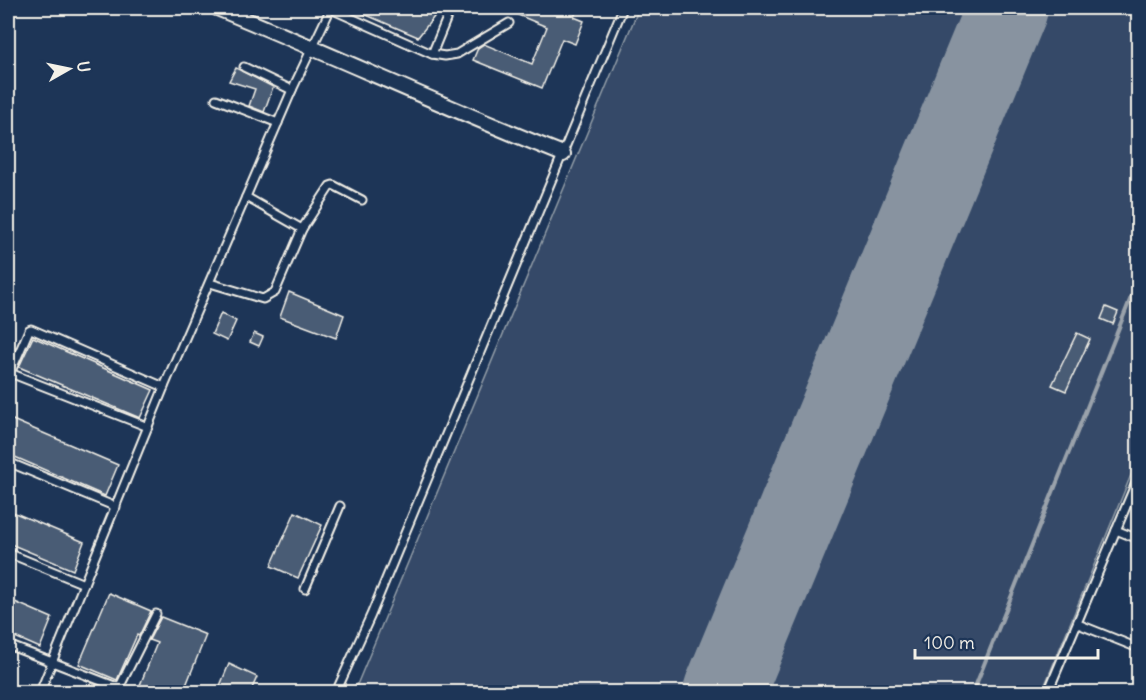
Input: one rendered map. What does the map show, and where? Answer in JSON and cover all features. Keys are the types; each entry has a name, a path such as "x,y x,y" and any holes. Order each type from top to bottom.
{"street":[{"path":"217,8 312,46 491,125 563,154"}],"lane":[{"path":"40,693 164,387 292,90 331,8 432,54 445,56 457,54 509,23"},
{"path":"432,54 449,8"},
{"path":"336,693 376,604 623,8"},
{"path":"244,67 292,90"},
{"path":"216,99 278,123"},
{"path":"210,283 262,298 275,292 302,229 330,186 333,185 362,200"},
{"path":"246,197 302,229"},
{"path":"148,428 9,375 31,329 164,387"},
{"path":"8,462 116,507"},
{"path":"1048,693 1138,478"},
{"path":"305,589 340,506"},
{"path":"1116,530 1138,539"},
{"path":"8,553 84,584"},
{"path":"119,688 156,614"},
{"path":"1077,624 1138,648"},
{"path":"8,645 130,693"}],"shaded area":[{"path":"639,8 1138,8 1138,458 1042,692 354,692"}],"building":[{"path":"350,8 441,8 418,37"},
{"path":"501,8 541,8 554,13 556,8 578,8 574,17 584,21 575,44 562,39 542,88 473,60 478,48 484,44 532,64 547,27"},
{"path":"236,68 273,87 264,112 249,106 255,89 229,81"},
{"path":"289,292 344,315 336,338 280,317"},
{"path":"1106,307 1118,312 1113,324 1101,319"},
{"path":"221,313 236,321 227,341 212,334"},
{"path":"254,333 263,337 259,346 250,342"},
{"path":"1077,333 1090,339 1066,391 1052,385"},
{"path":"33,337 153,390 140,418 19,367"},
{"path":"8,418 118,465 105,496 8,454"},
{"path":"8,510 84,542 73,570 8,543"},
{"path":"295,512 322,525 298,578 271,566"},
{"path":"109,593 151,611 139,636 137,635 117,680 79,664"},
{"path":"8,599 52,618 40,648 8,634"},
{"path":"161,617 206,635 183,693 144,693 138,690 157,643 149,640"},
{"path":"229,664 257,677 250,693 217,693"}],"waterway":[{"path":"973,692 1138,280"}],"runway":[{"path":"724,692 1007,8"}]}
